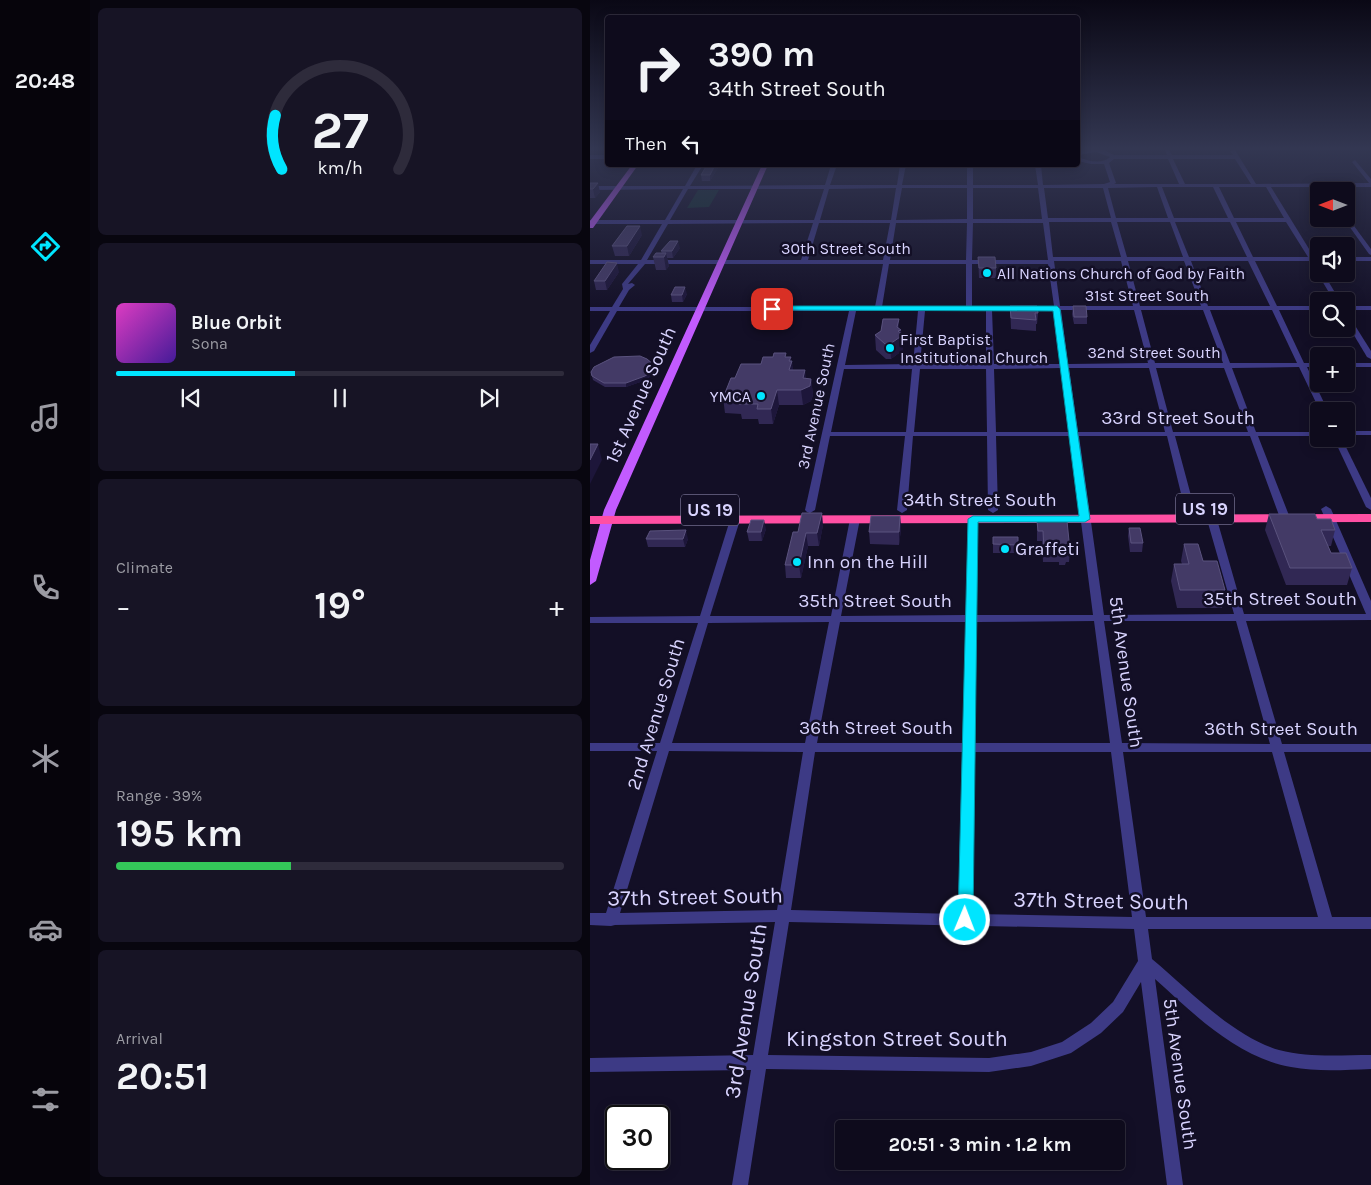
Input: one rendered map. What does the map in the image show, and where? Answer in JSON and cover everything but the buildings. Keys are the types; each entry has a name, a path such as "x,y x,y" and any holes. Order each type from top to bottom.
{"highway":[{"name":"34th Street South","path":"1328,514 1371,508"},
{"name":"34th Street South","path":"590,510 609,515 665,520 973,519 1084,514"},
{"name":"34th Street South","path":"590,520 609,515 712,510 993,510 1084,514 1328,514 1371,518"},
{"path":"665,520 670,514 706,514 712,510"},
{"path":"740,520 751,514 799,514 810,510"},
{"path":"855,519 868,513 910,513 920,510"}],"main road":[{"path":"591,224 605,205"},
{"path":"739,222 747,205"},
{"name":"1st Avenue South","path":"590,582 609,515 739,222"}],"street":[{"path":"590,351 626,289 634,284 640,274 638,270 642,262 676,205"},
{"path":"804,262 821,205"},
{"path":"878,309 896,205"},
{"path":"969,309 970,205"},
{"name":"5th Avenue South","path":"1044,205 1175,1185"},
{"path":"1110,205 1191,514"},
{"path":"1166,205 1283,514"},
{"path":"1224,205 1320,402"},
{"path":"1279,205 1310,252"},
{"path":"591,224 666,222 1288,220"},
{"path":"1353,228 1371,253"},
{"name":"30th Street South","path":"590,262 970,262 1310,259"},
{"path":"1355,259 1371,259"},
{"name":"31st Street South","path":"590,309 1310,308"},
{"path":"1355,308 1371,308"},
{"name":"3rd Avenue South","path":"810,510 853,309"},
{"path":"902,510 922,309"},
{"path":"989,309 993,510"},
{"path":"1355,331 1371,357"},
{"name":"32nd Street South","path":"840,367 1310,365"},
{"path":"1355,365 1371,365"},
{"name":"33rd Street South","path":"826,434 1310,434"},
{"path":"1355,434 1371,434"},
{"path":"1342,447 1371,508"},
{"path":"1211,514 1327,923"},
{"path":"1328,514 1371,615"},
{"name":"3rd Avenue South","path":"740,1185 810,747 855,519"},
{"path":"965,920 973,519"},
{"name":"2nd Avenue South","path":"611,920 704,619 740,520"},
{"name":"35th Street South","path":"590,620 1371,615"},
{"name":"36th Street South","path":"590,747 1371,748"},
{"name":"37th Street South","path":"590,919 783,916 1140,924 1371,923"},
{"path":"1145,962 1211,1018 1245,1042 1278,1056 1311,1062 1371,1062"},
{"name":"Kingston Street South","path":"590,1065 760,1062 989,1065 1031,1059 1066,1048 1096,1028 1118,1007 1145,962"}],"green space":[{"path":"689,205 710,205 709,207 687,208"}],"place":[{"name":"All Nations Church of God by Faith","path":"987,273"},
{"name":"First Baptist Institutional Church","path":"890,348"},
{"name":"YMCA","path":"761,396"},
{"name":"Graffeti","path":"1005,549"},
{"name":"Inn on the Hill","path":"797,562"}],"route":[{"path":"772,309 1057,309 1085,519 973,519 965,920"}]}
